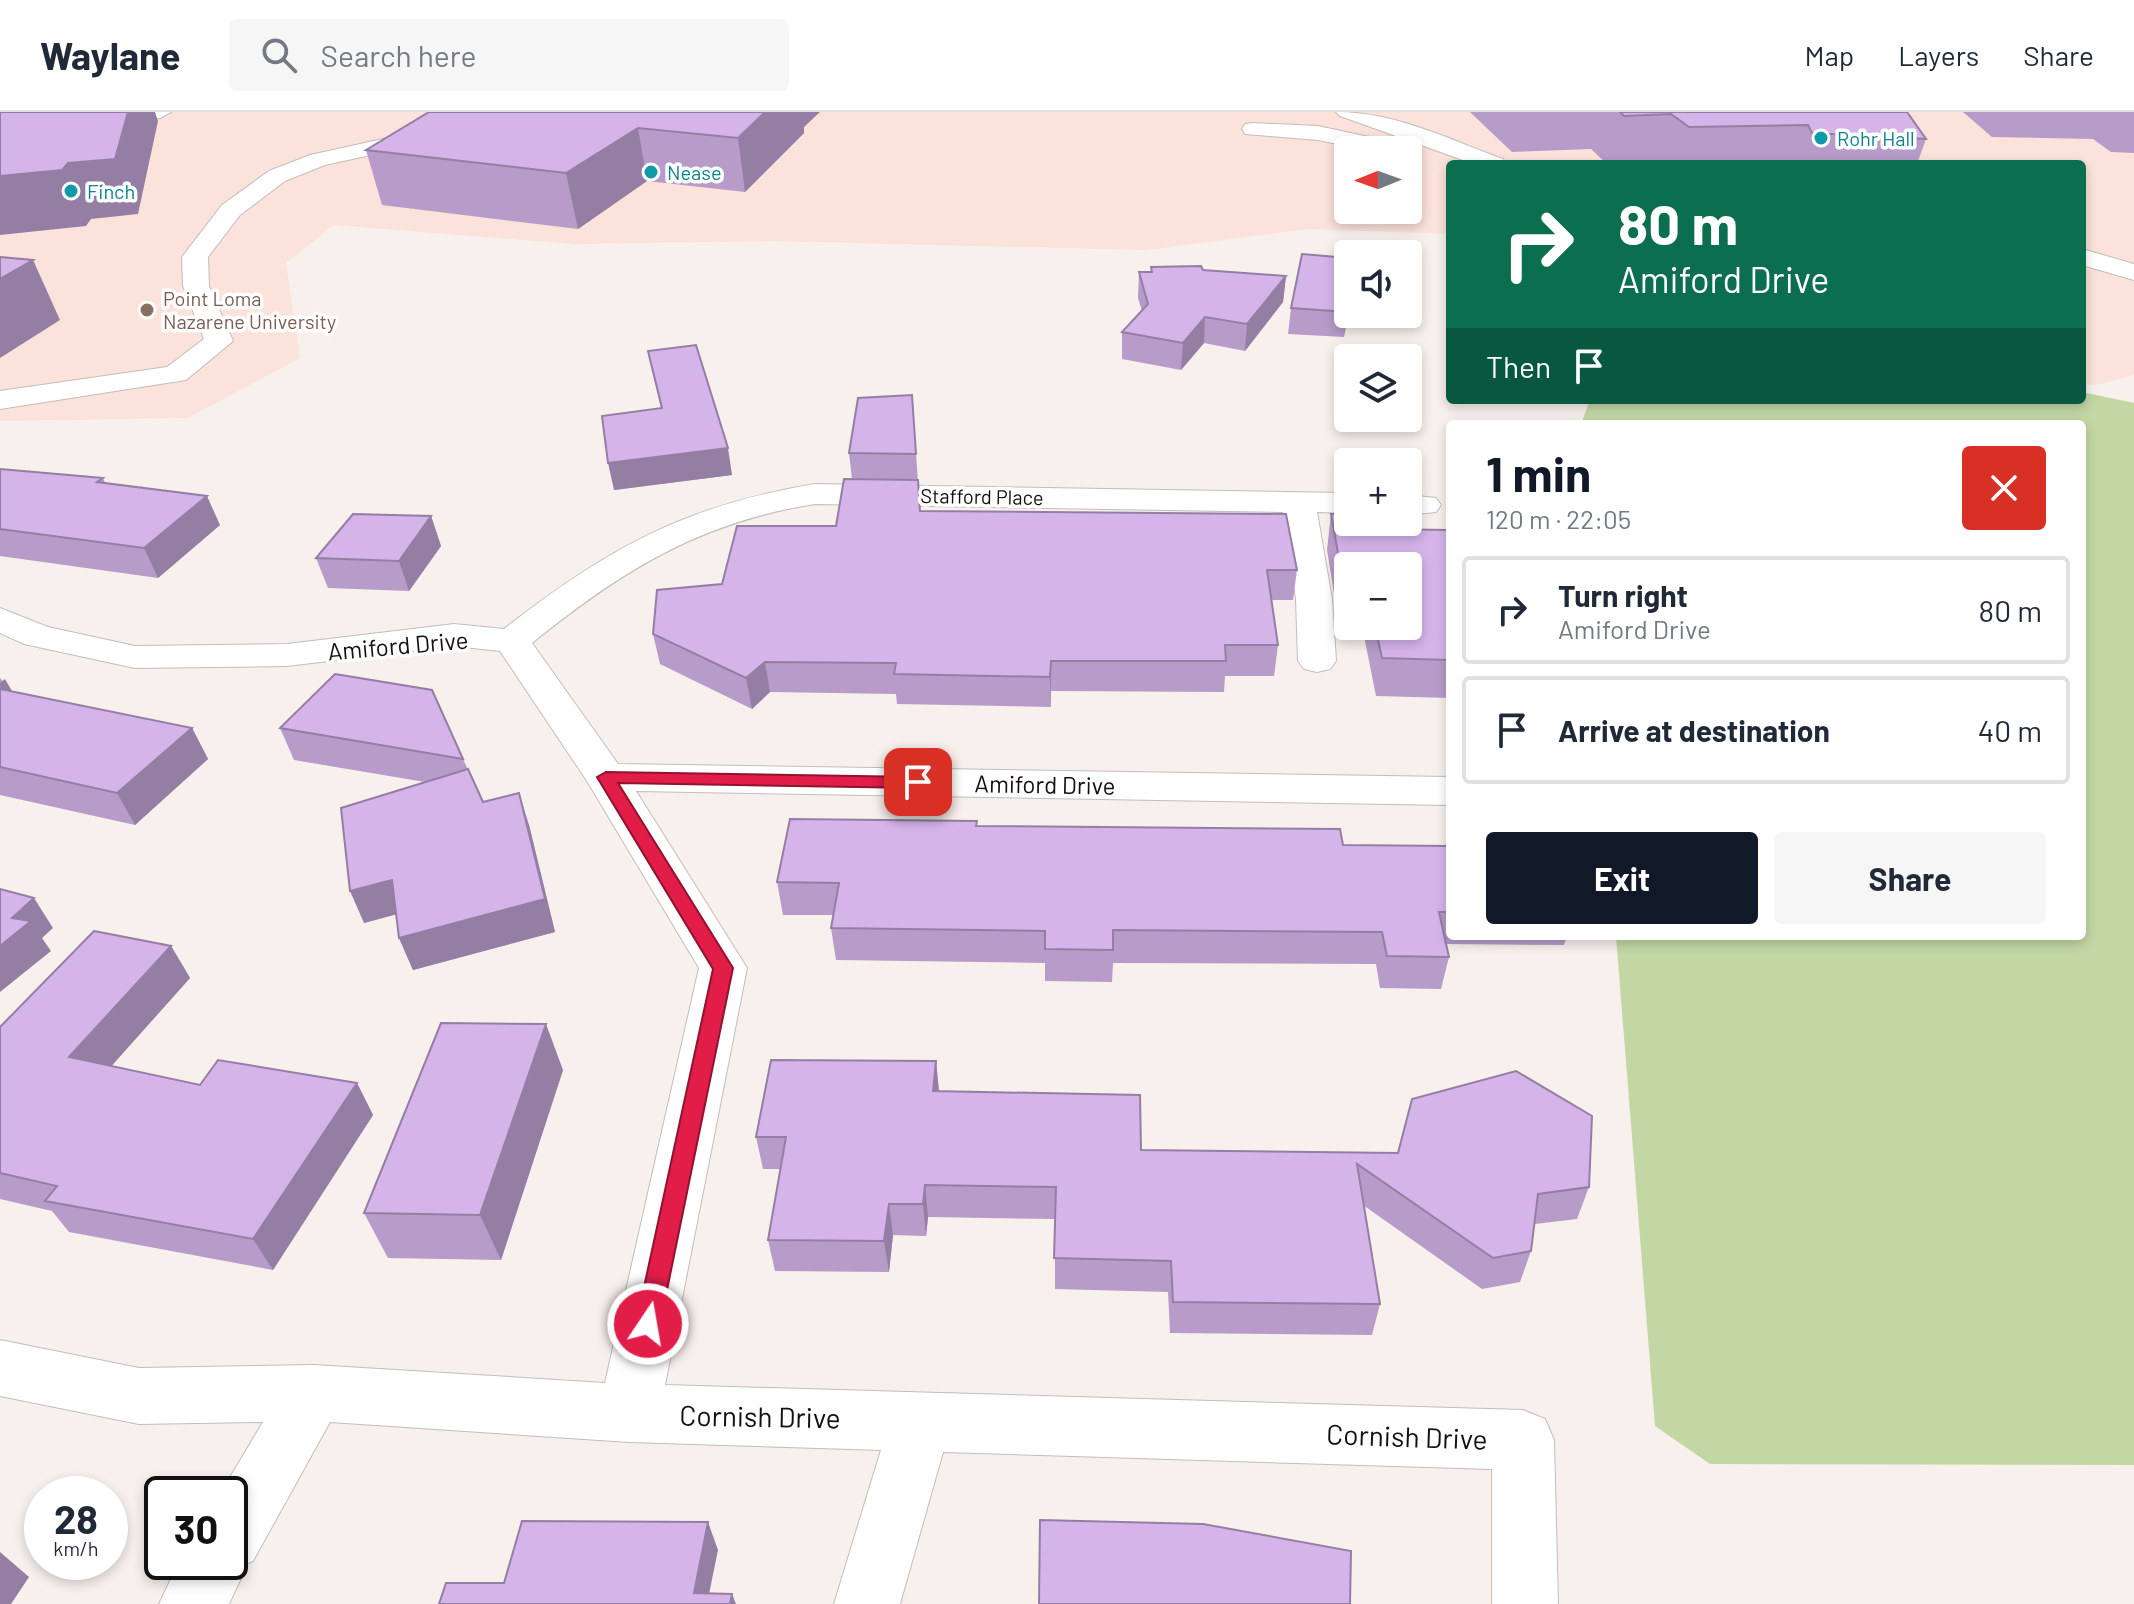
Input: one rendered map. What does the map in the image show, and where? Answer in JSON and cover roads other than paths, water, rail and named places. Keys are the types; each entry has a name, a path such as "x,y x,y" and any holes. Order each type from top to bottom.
{"street":[{"path":"0,138 160,112"},
{"path":"0,400 176,374 219,341 196,286 195,257 231,210 277,176 318,160 417,138 451,112"},
{"path":"1318,133 1326,119 1335,112"},
{"path":"1347,112 1486,160"},
{"path":"1253,129 1334,136"},
{"path":"1422,153 1469,153"},
{"path":"2091,259 2134,250"},
{"path":"2091,259 2134,272"},
{"name":"Stafford Place","path":"512,641 601,573 691,524 775,499 815,494 1334,502"},
{"path":"1298,501 1314,599 1317,661"},
{"name":"Amiford Drive","path":"0,619 37,636 135,657 287,655 454,635 512,641"},
{"path":"512,641 606,777 723,968 629,1413"},
{"name":"Amiford Drive","path":"606,777 1446,791"},
{"name":"Cornish Drive","path":"0,1368 139,1396 314,1393 629,1413 1523,1440 1525,1604"},
{"path":"248,1507 314,1393"},
{"path":"867,1604 921,1420"},
{"path":"192,1604 206,1580"}],"place":[{"name":"Rohr Hall","path":"1821,138"},
{"name":"Nease","path":"651,172"},
{"name":"Finch","path":"71,191"},
{"name":"Point Loma Nazarene University","path":"147,310"}]}
